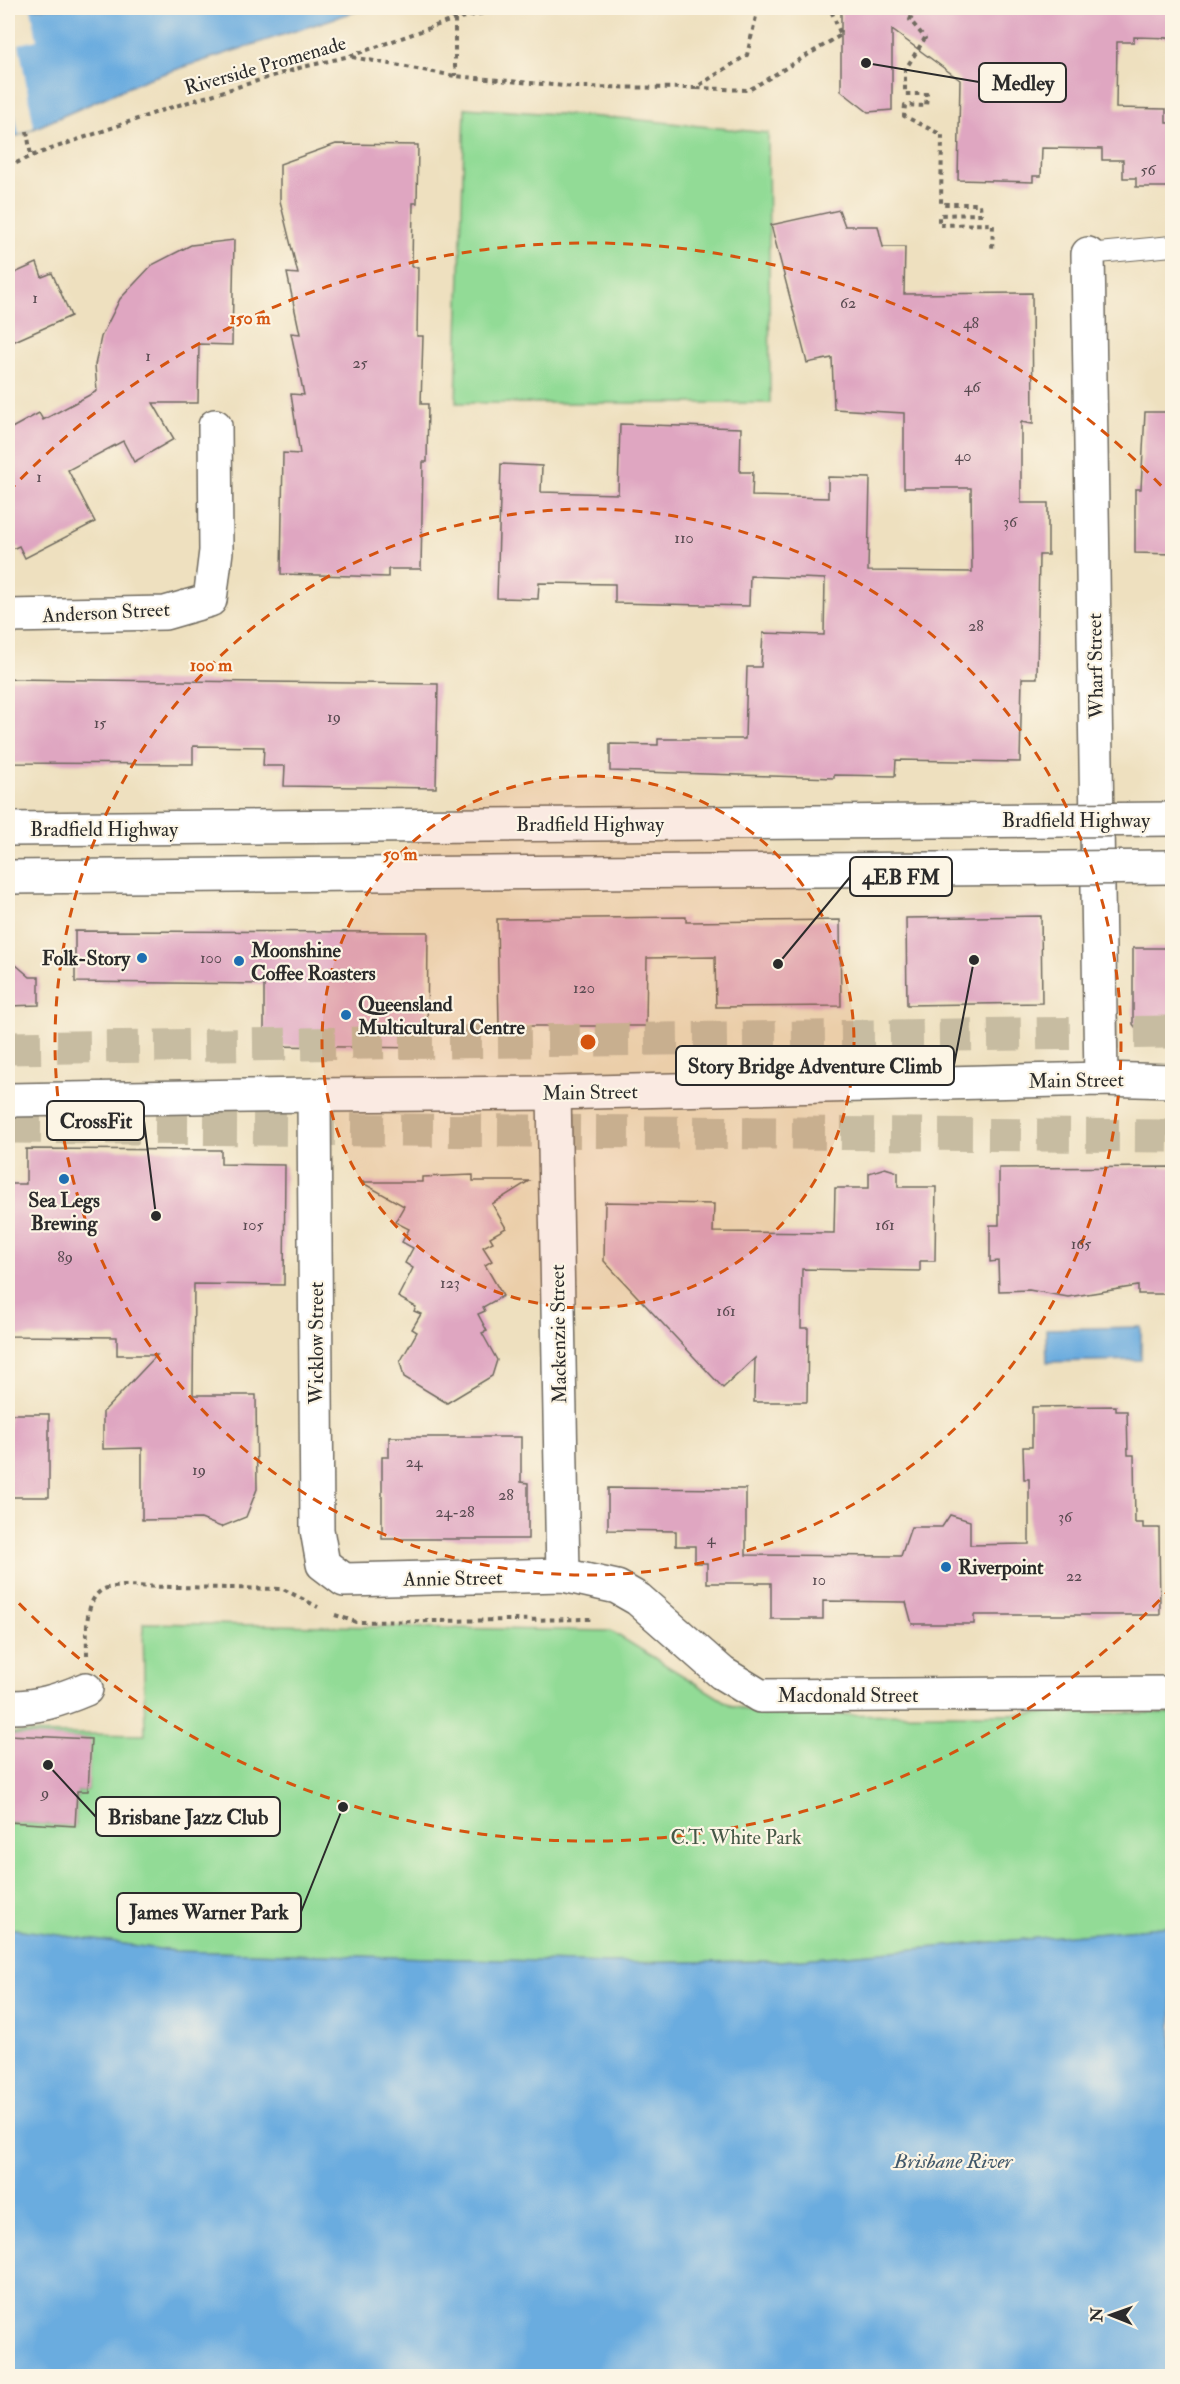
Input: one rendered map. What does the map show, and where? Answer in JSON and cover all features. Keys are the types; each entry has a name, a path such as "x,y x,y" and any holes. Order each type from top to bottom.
{"main road":[{"name":"Wharf Street","path":"1088,254 1101,1079"},
{"name":"Anderson Street","path":"8,616 165,613 210,600 216,551 215,426"},
{"name":"Bradfield Highway","path":"8,830 1173,819"},
{"path":"8,877 1173,867"},
{"name":"Main Street","path":"8,1100 554,1094 1101,1079 1173,1081"},
{"name":"Mackenzie Street","path":"554,1094 563,1575"},
{"name":"Wicklow Street","path":"314,1095 317,1530 323,1564 344,1580"},
{"name":"Annie Street","path":"344,1580 563,1575"},
{"name":"Macdonald Street","path":"563,1575 617,1587 638,1599 722,1673 760,1696 1173,1693"},
{"path":"8,1707 26,1708 58,1701 86,1689"}],"lane":[{"path":"1088,254 1173,246"}],"path":[{"name":"Riverside Promenade","path":"8,167 32,156 166,109 299,68 350,57 455,19 508,8"},
{"path":"695,88 747,55 758,8"},
{"path":"350,57 455,76 575,87 749,90 841,34 830,8"},
{"path":"915,8 910,20 925,38 905,70 905,94 927,94 926,105 905,105 904,116 942,135 941,204 980,204 981,214 939,215 939,225 993,224 992,252"},
{"path":"455,19 455,76"},
{"path":"27,131 32,156"},
{"path":"86,1689 89,1609 97,1595 104,1589 123,1586 283,1589 320,1608"},
{"path":"329,1612 356,1622 593,1619"}],"green space":[{"path":"465,108 631,119 768,133 770,403 456,403"},
{"name":"C.T. White Park","path":"143,1623 611,1631 732,1706 764,1715 1172,1713 1172,1926 781,1961 608,1963 174,1951 8,1928 8,1822 75,1826 77,1791 88,1791 90,1739 8,1735 8,1733 145,1735"}],"water":[{"path":"8,8 366,8 147,79 8,140"},
{"path":"1141,1327 1141,1360 1047,1362 1046,1329"},
{"name":"Brisbane River","path":"1172,1926 1172,2376 8,2376 8,1928 174,1951 608,1963 781,1961"}],"pier":[{"path":"8,8 31,8 37,40 19,44 34,127 19,135 8,76"}],"building":[{"path":"841,8 1173,8 1173,38 1134,37 1134,42 1117,42 1116,108 1166,109 1166,123 1173,123 1173,187 1136,187 1136,178 1123,178 1123,160 1102,160 1102,149 1042,148 1041,176 1033,176 1033,182 958,180 960,80 892,30 892,110 868,112 841,91"},
{"path":"336,144 418,145 417,203 413,203 412,267 418,267 417,336 423,336 421,404 428,404 427,462 423,462 421,569 388,569 388,577 281,574 283,453 300,454 291,394 304,395 291,333 300,334 287,273 298,274 280,201 280,164"},
{"path":"839,210 845,226 878,226 883,247 905,247 904,294 1032,293 1033,424 1021,422 1021,503 1048,503 1048,555 1039,555 1037,678 1022,678 1020,762 896,760 895,776 834,775 834,778 610,771 610,744 658,745 658,739 745,739 747,667 761,667 763,633 824,635 825,579 750,576 749,606 615,603 615,584 539,583 538,599 497,598 501,464 542,466 541,492 618,494 620,424 741,428 740,472 753,472 752,496 828,498 828,477 870,478 868,571 972,572 971,488 904,488 904,413 834,409 832,358 807,363 771,225"},
{"path":"234,240 232,345 199,344 198,403 153,403 174,439 134,462 123,441 68,470 95,522 25,558 19,546 8,551 8,430 39,413 43,420 97,391 95,365 101,337 120,299 152,265 191,245"},
{"path":"37,263 42,277 52,273 71,316 8,344 8,276"},
{"path":"1145,412 1173,412 1173,554 1135,553 1135,489 1141,489"},
{"path":"8,679 438,684 436,788 284,786 285,766 263,766 264,747 193,746 193,764 8,763"},
{"path":"1041,916 1042,1003 907,1005 906,918"},
{"path":"686,917 686,922 840,920 841,1006 716,1007 715,957 647,958 646,1026 499,1026 497,919"},
{"name":"Queensland Multicultural Centre","path":"75,931 428,932 427,1048 264,1046 264,984 75,982"},
{"path":"1133,948 1173,948 1173,1033 1140,1034 1133,1024"},
{"path":"8,958 30,977 39,977 39,1005 8,1006"},
{"path":"26,1149 221,1150 221,1164 285,1165 284,1285 194,1284 193,1395 256,1395 257,1489 246,1517 221,1527 201,1519 142,1520 142,1448 103,1449 103,1412 157,1355 117,1355 117,1337 8,1336 8,1184 26,1184"},
{"path":"1173,1167 1173,1294 1138,1294 1138,1286 1068,1297 1029,1290 999,1291 998,1261 990,1262 990,1225 999,1225 999,1168"},
{"path":"885,1168 898,1172 898,1187 936,1187 935,1261 920,1261 920,1271 802,1269 801,1328 808,1328 807,1402 754,1402 755,1358 723,1388 604,1261 605,1202 714,1204 713,1232 834,1233 835,1188 869,1188 869,1173"},
{"path":"473,1175 473,1181 529,1181 492,1204 506,1228 490,1237 493,1242 483,1247 492,1261 485,1265 503,1296 483,1307 485,1311 478,1314 487,1331 482,1333 497,1360 492,1376 447,1403 404,1377 400,1362 417,1332 412,1329 421,1314 414,1311 416,1307 398,1297 413,1268 405,1263 413,1248 402,1242 409,1229 395,1222 404,1206 361,1182 422,1182 422,1177"},
{"path":"1116,1406 1116,1411 1127,1411 1128,1455 1134,1455 1135,1523 1143,1523 1143,1528 1159,1528 1160,1615 974,1615 974,1624 912,1624 906,1602 823,1601 823,1619 771,1619 771,1583 707,1583 707,1563 695,1563 695,1546 676,1546 676,1531 608,1530 608,1488 746,1489 746,1555 901,1556 911,1527 942,1527 950,1515 970,1521 970,1545 1029,1544 1029,1479 1024,1479 1023,1447 1032,1447 1032,1407"},
{"path":"9,1414 49,1414 49,1497 8,1497"},
{"path":"389,1437 521,1437 521,1482 528,1483 528,1539 382,1539 382,1457 389,1457"},
{"path":"8,1735 91,1739 88,1791 77,1791 75,1826 8,1822"}],"tunnel":[{"path":"8,1048 1172,1032"},
{"path":"8,1127 1172,1136"}],"place":[{"name":"Medley","path":"866,63"},
{"name":"Folk-Story","path":"142,958"},
{"name":"Story Bridge Adventure Climb","path":"974,960"},
{"name":"Moonshine Coffee Roasters","path":"239,961"},
{"name":"4EB FM","path":"778,964"},
{"name":"Queensland Multicultural Centre","path":"346,1015"},
{"name":"Sea Legs Brewing","path":"64,1179"},
{"name":"CrossFit","path":"156,1216"},
{"name":"Riverpoint","path":"946,1567"},
{"name":"Brisbane Jazz Club","path":"48,1765"},
{"name":"James Warner Park","path":"343,1807"}]}
